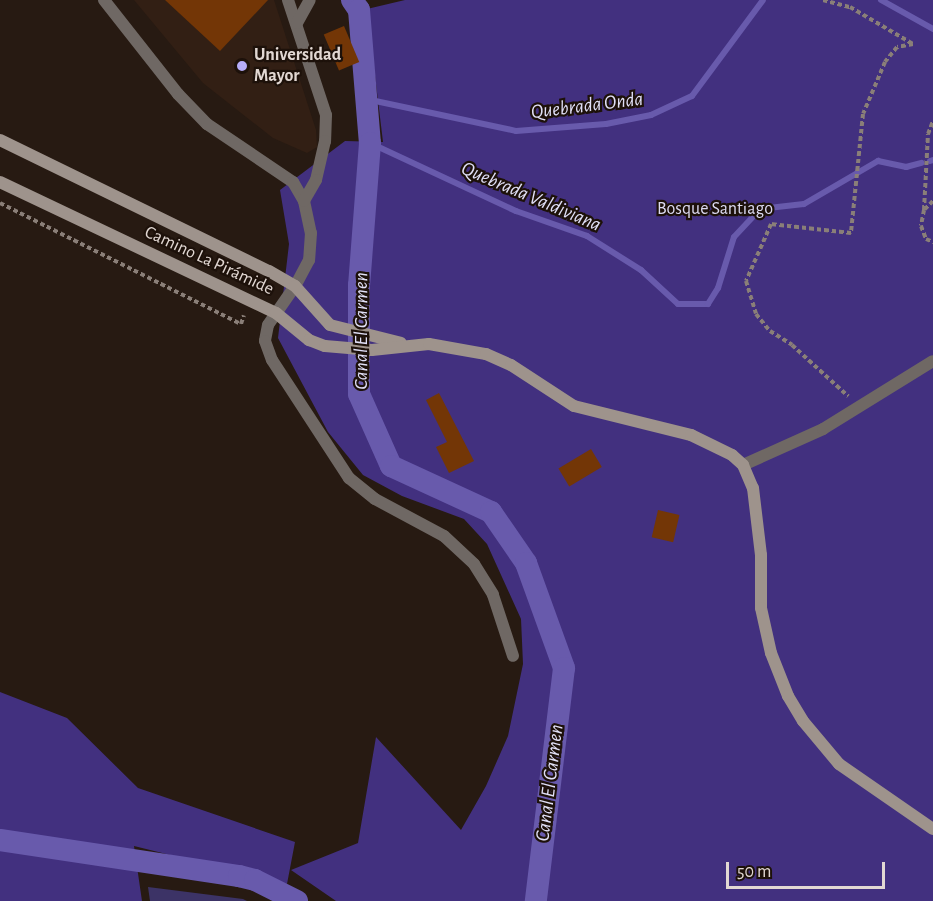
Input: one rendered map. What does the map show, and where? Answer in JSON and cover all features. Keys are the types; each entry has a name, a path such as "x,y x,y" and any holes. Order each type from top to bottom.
{"street":[{"name":"Camino La Pirámide","path":"104,0 199,116 280,170 304,201 311,233 309,260 296,286"},
{"path":"288,0 326,115 325,141 316,180 304,201"},
{"path":"297,23 310,0"},
{"name":"Camino La Pirámide","path":"0,141 296,286 330,325 375,335 405,345"},
{"name":"Camino La Pirámide","path":"0,182 276,313 309,340 325,346 372,350 429,344 486,354 511,364 574,406 691,435 711,443 743,465"},
{"path":"296,286 276,313 266,332 267,351 335,460 361,489 444,536 474,564 493,595 513,656"},
{"path":"933,361 823,429 743,465 753,488 757,512 765,631 788,696 808,728 839,764 933,829"}],"path":[{"path":"823,0 850,7 913,44 897,47 869,96 856,176 852,233 771,224 746,281 756,314 770,332 792,345 860,406"},
{"path":"933,122 928,134 921,226 926,239 933,242"},
{"path":"924,210 933,201"},
{"path":"0,203 242,324 249,300"}],"shaded area":[{"name":"Universidad Mayor","path":"134,0 274,0 316,130 317,147 307,153 273,138 203,83"},
{"path":"148,887 243,899 247,901 150,901"}],"green space":[{"name":"Bosque Santiago","path":"405,0 933,0 933,901 336,901 291,870 358,843 376,737 461,830 486,786 508,736 523,664 521,619 487,544 464,519 402,496 363,475 328,432 278,338 289,244 280,190 345,141 383,142 367,9"},
{"path":"0,692 67,718 138,788 295,842 287,884 134,846 142,901 0,901"}],"building":[{"path":"165,0 268,0 220,51"},
{"path":"344,26 359,62 339,70 324,35"},
{"path":"439,393 474,461 449,473 436,447 447,442 426,400"},
{"path":"591,449 602,467 569,487 558,469"},
{"path":"658,510 679,515 673,542 652,537"}],"waterway":[{"name":"Canal El Carmen","path":"352,0 359,10 370,143 359,285 359,394 391,466 491,512 526,563 564,668 536,901"},
{"name":"Quebrada Onda","path":"366,99 516,131 606,124 651,115 692,96 763,0"},
{"name":"Quebrada Onda","path":"881,0 933,29"},
{"name":"Quebrada Valdiviana","path":"370,143 516,211 587,236 641,270 678,304 708,304 718,288 734,237 760,209 804,204 878,161 906,167 921,163"},
{"name":"Canal El Carmen","path":"0,840 239,876 255,880 297,901"}],"place":[{"name":"Universidad Mayor","path":"242,66"}]}
